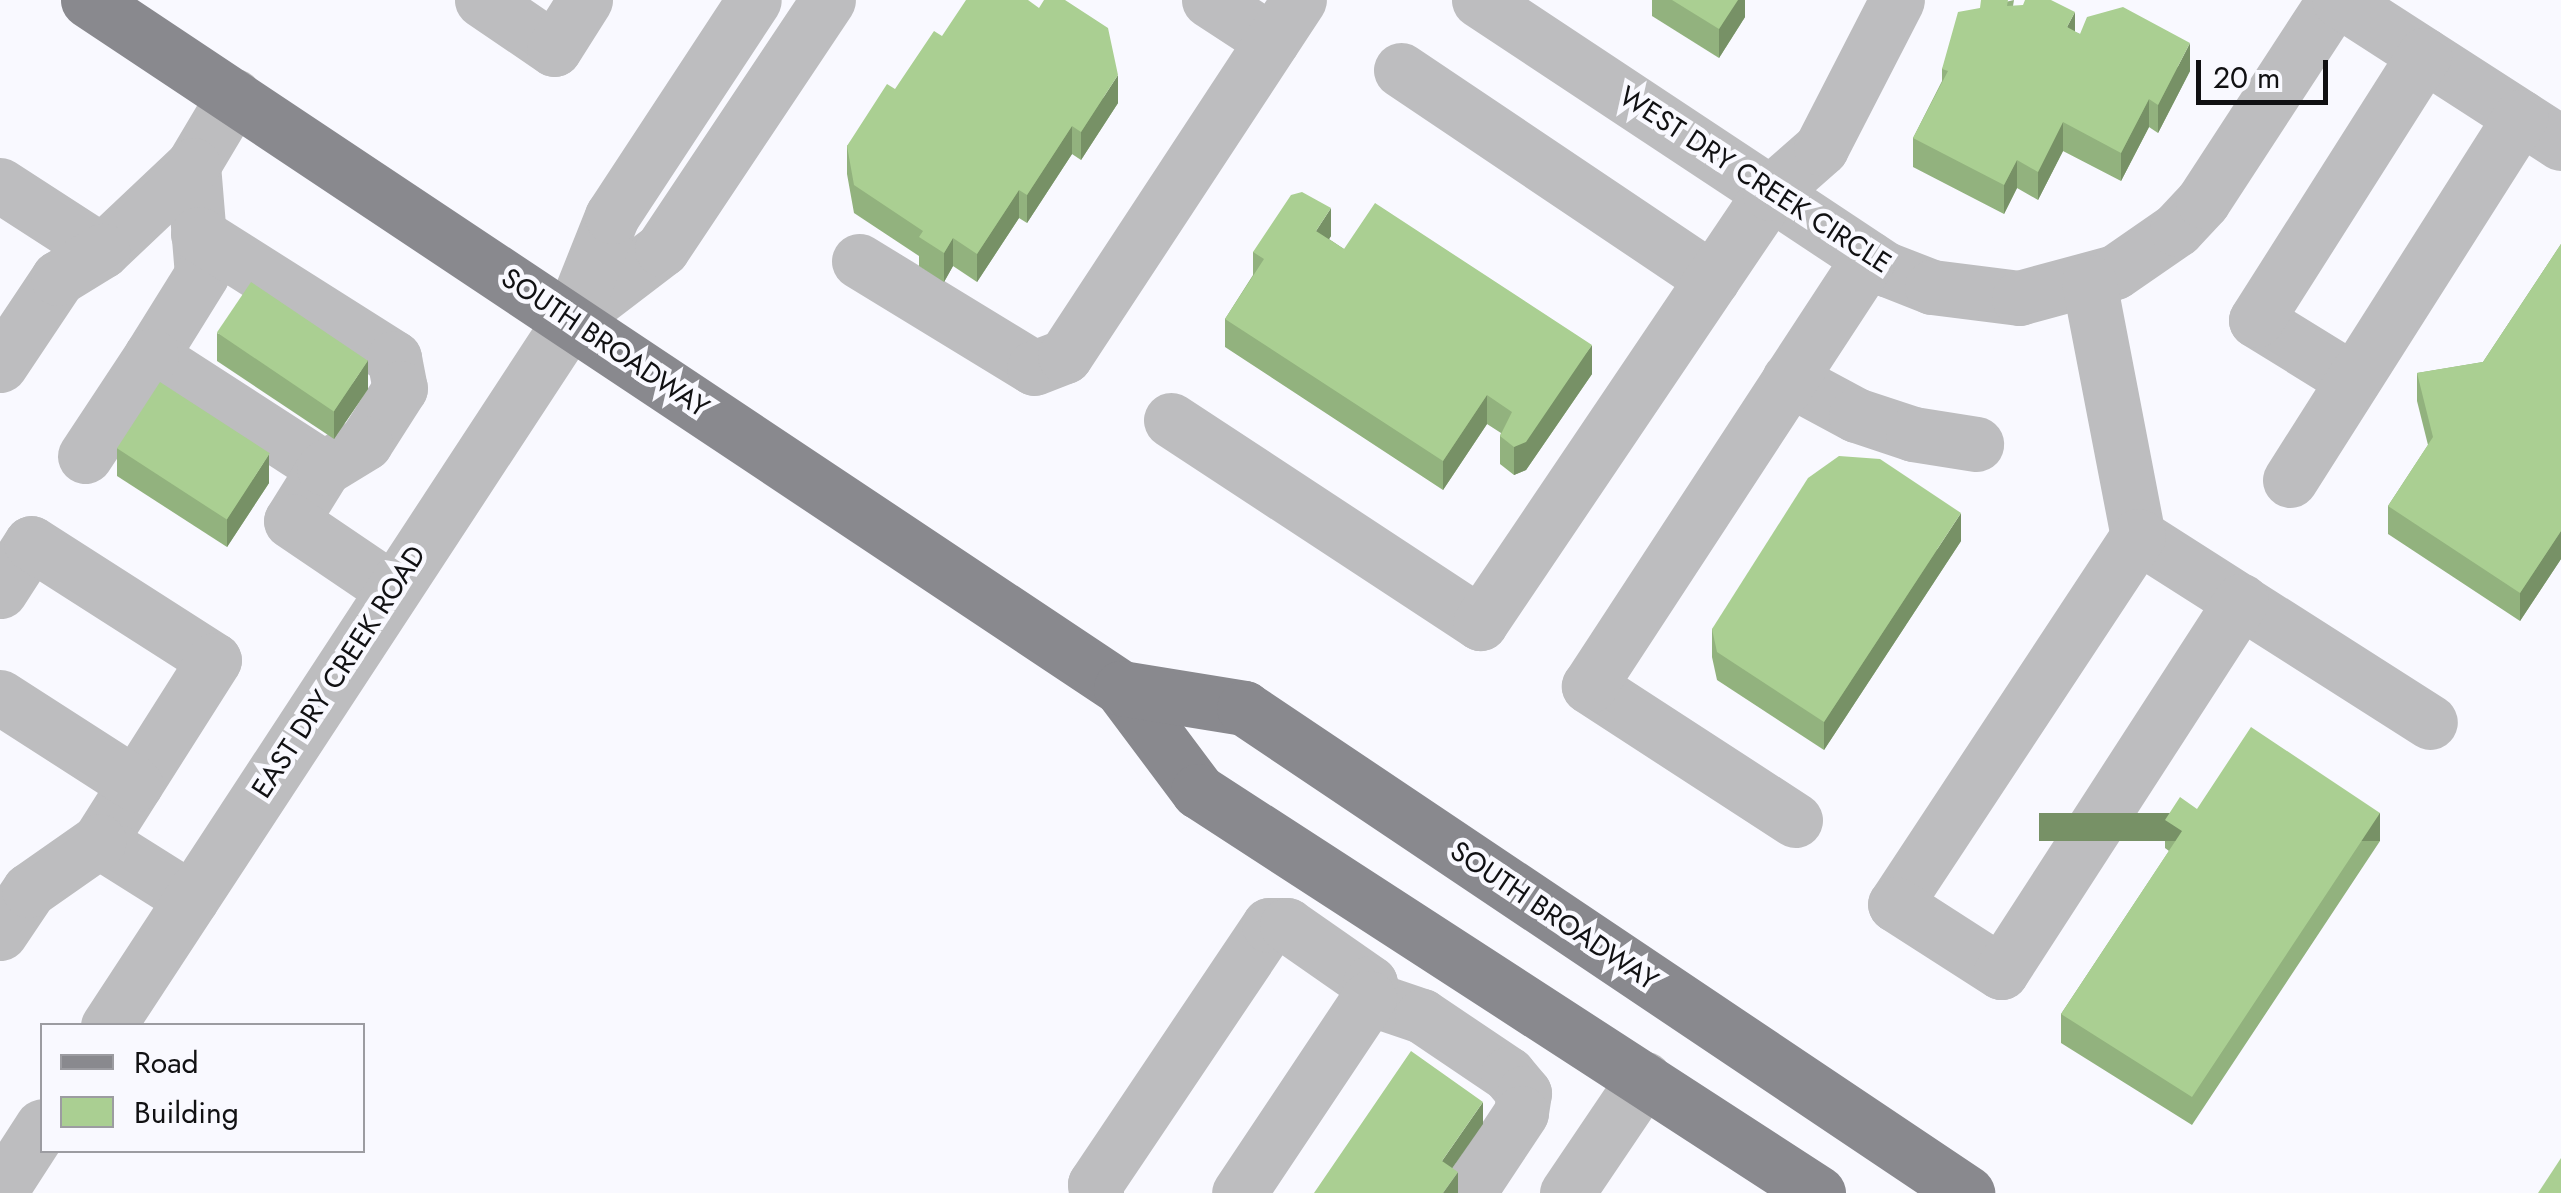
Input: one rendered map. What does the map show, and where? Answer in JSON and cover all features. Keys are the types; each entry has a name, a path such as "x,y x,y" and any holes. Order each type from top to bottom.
{"main road":[{"name":"SOUTH BROADWAY","path":"88,0 1121,688 1198,791 1818,1193"},
{"name":"SOUTH BROADWAY","path":"1121,688 1244,708 1967,1193"}],"street":[{"path":"493,3 554,48 585,0"},
{"path":"571,319 612,216 754,0"},
{"path":"571,319 662,249 828,0"},
{"path":"859,260 1034,368 1065,356 1286,21 1209,0"},
{"path":"1171,420 1480,623 1770,193 1821,148 1897,0"},
{"path":"2290,480 2353,380 2541,130 2336,0"},
{"name":"WEST DRY CREEK CIRCLE","path":"1484,1 1869,258 1932,287 1974,296 2018,298 2089,282 2150,252 2203,200 2336,0"},
{"path":"2353,380 2256,320 2424,55"},
{"path":"1401,70 1712,279"},
{"path":"0,366 58,278 102,252 193,165 234,96"},
{"path":"85,456 202,274 193,165"},
{"path":"0,185 102,252"},
{"path":"198,234 394,358 400,388 365,443 324,468 279,540 394,590"},
{"path":"1795,820 1589,686 1869,258"},
{"path":"2089,282 2138,536 1895,904 2001,972 2241,601"},
{"name":"EAST DRY CREEK ROAD","path":"110,1023 571,319"},
{"path":"150,356 324,468"},
{"path":"1789,379 1856,415 1913,434 1976,444"},
{"path":"2138,536 2430,722"},
{"path":"0,591 31,543 214,660 99,841 29,890 0,933"},
{"path":"0,697 135,784"},
{"path":"99,841 191,899"},
{"path":"1096,1193 1095,1184 1269,925 1287,925 1370,984 1369,998 1240,1193"},
{"path":"1369,998 1422,1016 1508,1074 1524,1094 1521,1113 1468,1193"},
{"path":"1566,1193 1644,1078"},
{"path":"0,1190 40,1129"}],"building":[{"path":"966,0 1028,0 1039,8 1044,0 1065,0 1108,28 1118,75 1081,132 1072,126 1027,195 1019,190 977,254 953,238 944,253 919,237 923,231 854,185 847,146 887,84 895,89 934,31 942,36"},
{"path":"1672,0 1738,0 1719,29"},
{"path":"1981,0 2008,0 2007,6 2023,5 2025,0 2051,0 2075,12 2067,27 2080,34 2087,17 2123,7 2190,43 2158,105 2149,99 2121,153 2063,122 2038,172 2017,160 2004,185 1913,138 1948,71 1942,69 1958,12 1980,8"},
{"path":"1302,192 1331,208 1316,231 1344,249 1375,203 1592,345 1526,442 1514,447 1500,436 1512,412 1487,395 1443,461 1225,319 1264,259 1253,252 1291,195"},
{"path":"2561,244 2561,531 2520,593 2388,506 2433,437 2417,373 2483,362"},
{"path":"251,282 368,361 334,411 217,333"},
{"path":"160,382 270,453 227,520 117,448"},
{"path":"1839,456 1880,459 1961,513 1824,722 1717,652 1712,629 1808,478"},
{"path":"2251,727 2380,813 2192,1097 2061,1014 2182,831 2165,820 2180,797 2197,809"},
{"path":"1411,1051 1483,1102 1442,1161 1458,1172 1443,1193 1314,1193"},
{"path":"2561,1158 2561,1193 2538,1193"}]}
